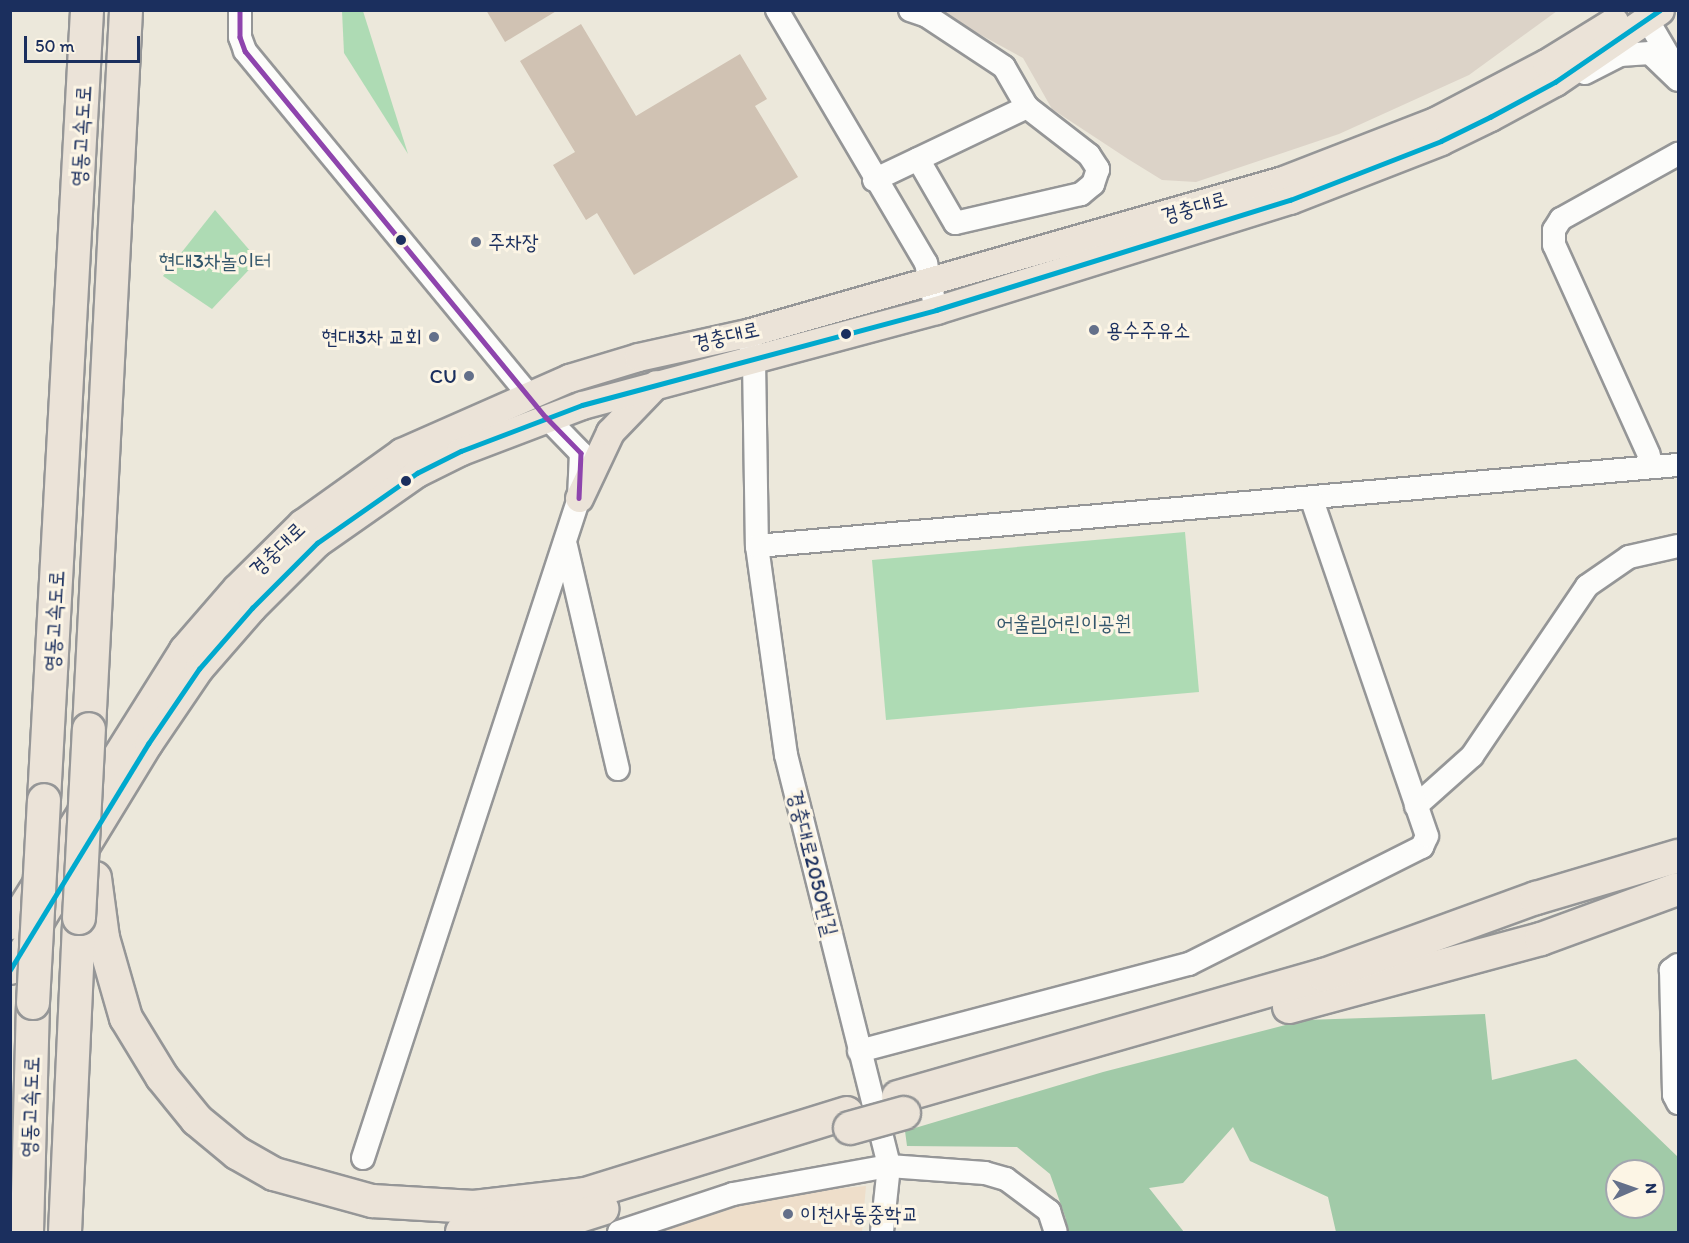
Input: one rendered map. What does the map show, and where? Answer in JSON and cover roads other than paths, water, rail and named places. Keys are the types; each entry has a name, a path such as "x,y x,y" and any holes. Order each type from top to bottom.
{"highway":[{"name":"영동고속도로","path":"27,1233 33,1003 87,10"},
{"name":"영동고속도로","path":"65,1233 126,10"},
{"path":"87,766 95,878 103,938 126,1018 169,1085 197,1120 237,1153 274,1174 372,1201 474,1207 586,1194"},
{"path":"462,1233 586,1194 901,1105 1324,975 1536,898 1678,856"},
{"path":"901,1105 1541,939 1678,889"},
{"path":"528,1233 849,1120"}],"main road":[{"name":"경충대로","path":"10,925 183,649 236,588 302,523 400,452 528,394 638,357 747,333 930,278 1190,209 1368,148 1482,98 1645,13"},
{"name":"경충대로","path":"10,970 148,744 199,669 252,608 317,543 417,472 546,417 657,383 754,360 936,310 1290,200 1441,141 1555,82 1645,13"},
{"path":"579,498 610,432 657,383"},
{"path":"528,394 546,417"}],"street":[{"path":"240,10 240,37 245,51 528,394"},
{"path":"777,10 874,180 926,263 936,310"},
{"path":"910,10 927,16 1004,67 1027,107 1089,155 1098,169 1093,184 1081,194 955,223 918,159"},
{"path":"1645,13 1678,73"},
{"path":"1555,82 1579,76 1620,55 1638,52 1650,53 1678,80"},
{"path":"874,180 1027,107"},
{"path":"1649,455 1554,245 1554,230 1561,219 1678,153"},
{"name":"경충대로2050번길","path":"747,333 754,360 757,546 786,755 889,1167"},
{"path":"363,1158 579,498 581,453 546,417"},
{"path":"498,436 556,438 575,446"},
{"path":"1573,475 1589,461 1678,450"},
{"path":"757,546 1678,465"},
{"path":"859,1051 1189,964 1227,947 1332,889 1422,847 1427,836 1311,498"},
{"path":"565,545 618,769"},
{"path":"1416,806 1472,756 1587,586 1629,557 1678,546"},
{"path":"1678,965 1671,970 1674,1095 1678,1103"},
{"path":"882,1233 889,1167"},
{"path":"619,1233 733,1194 889,1167 985,1173 1006,1179 1049,1211 1056,1233"}],"place":[{"name":"주차장","path":"476,242"},
{"name":"용수주유소","path":"1094,330"},
{"name":"현대3차 교회","path":"434,337"},
{"name":"CU","path":"469,376"},
{"name":"이천사동중학교","path":"788,1214"}],"park label":[{"name":"현대3차놀이터","path":"215,261"},
{"name":"어울림어린이공원","path":"1064,623"}]}
